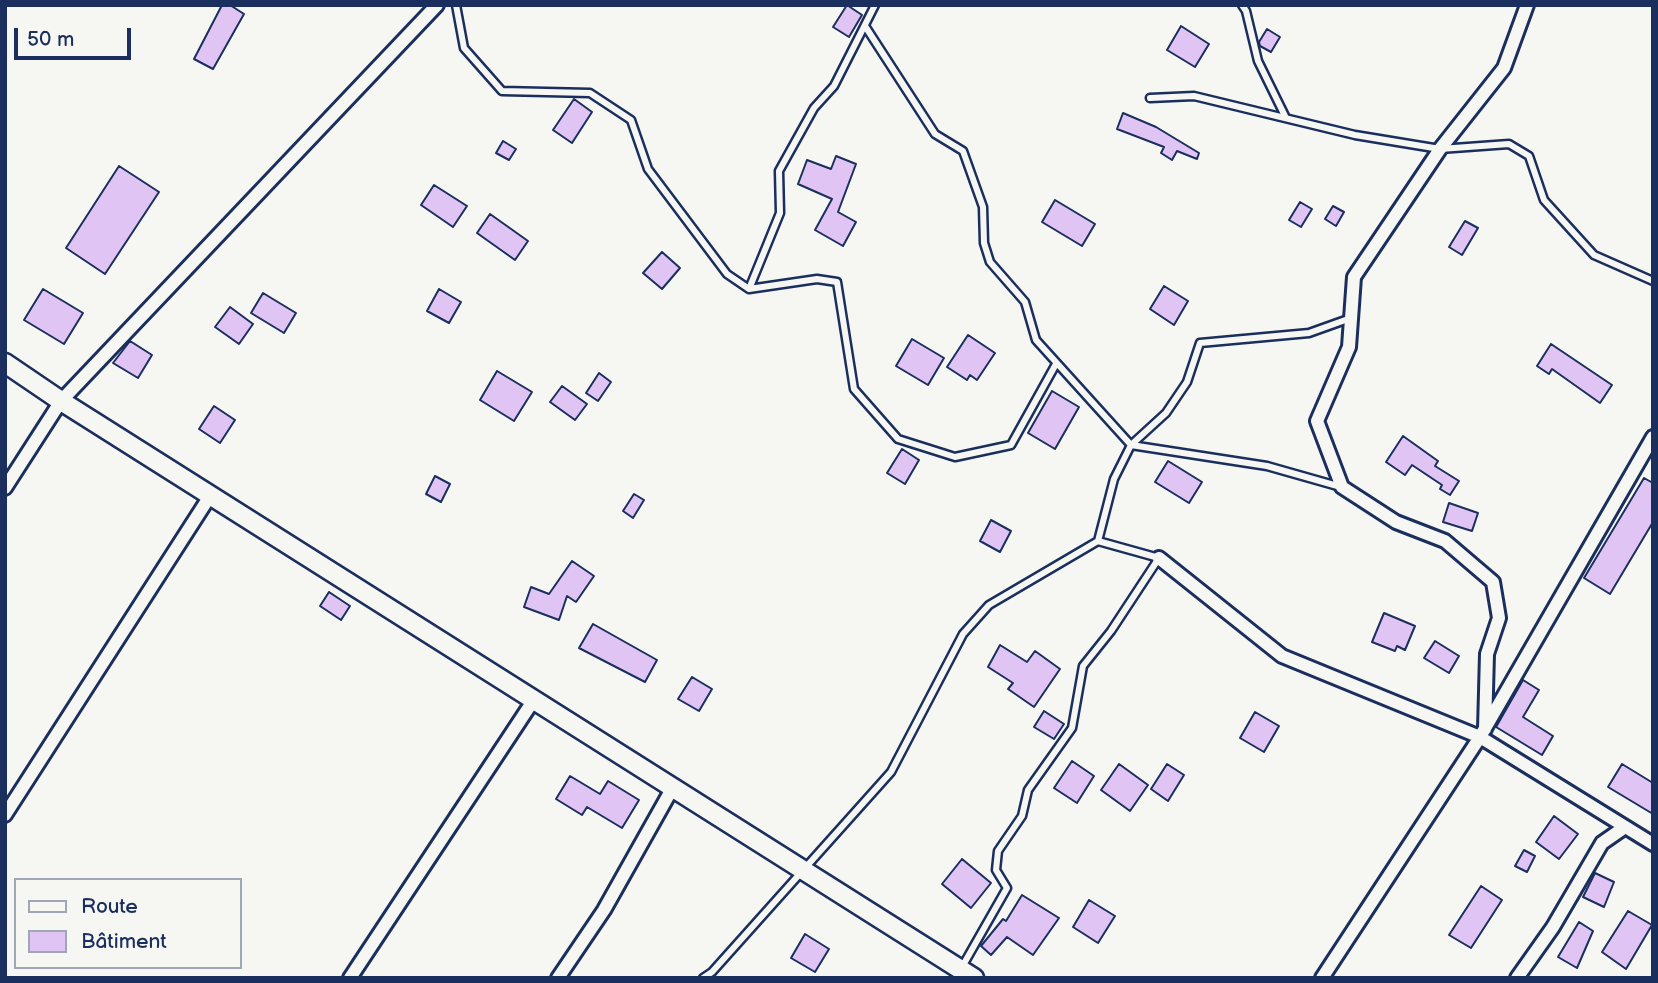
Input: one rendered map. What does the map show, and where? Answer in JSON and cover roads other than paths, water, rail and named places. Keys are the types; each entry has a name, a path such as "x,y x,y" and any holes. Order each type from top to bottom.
{"street":[{"path":"5,488 61,401 437,5"},
{"path":"1482,733 1487,654 1499,618 1493,582 1446,541 1396,522 1342,487 1317,421 1349,347 1354,277 1440,149 1504,68 1527,5"},
{"path":"5,363 963,975"},
{"path":"1322,978 1482,733 1653,437"},
{"path":"5,815 210,496"},
{"path":"1159,558 1282,656 1482,733 1653,844"},
{"path":"350,978 533,701"},
{"path":"558,978 604,910 672,789"},
{"path":"1517,978 1553,927 1602,844 1625,827"}],"lane":[{"path":"456,5 464,48 502,90 590,93 631,120 648,169 727,274 749,289 817,279 837,282 854,389 898,439 954,457 1011,445 1056,364"},
{"path":"749,289 780,213 779,171 814,108 834,86 876,5"},
{"path":"1242,5 1247,11 1258,61 1285,116"},
{"path":"864,26 935,134 963,151 983,207 984,243 990,262 1026,302 1036,340 1131,445 1267,466 1342,487"},
{"path":"1150,98 1194,96 1355,135 1440,149 1510,144 1529,156 1544,200 1594,255 1653,281"},
{"path":"703,978 712,972 891,772 963,634 989,604 1098,541 1114,479 1131,445 1173,402 1187,382 1200,344 1310,334 1351,318"},
{"path":"963,975 1007,888 996,870 999,851 1022,816 1028,790 1072,728 1083,666 1111,631 1159,558 1098,541"}]}
